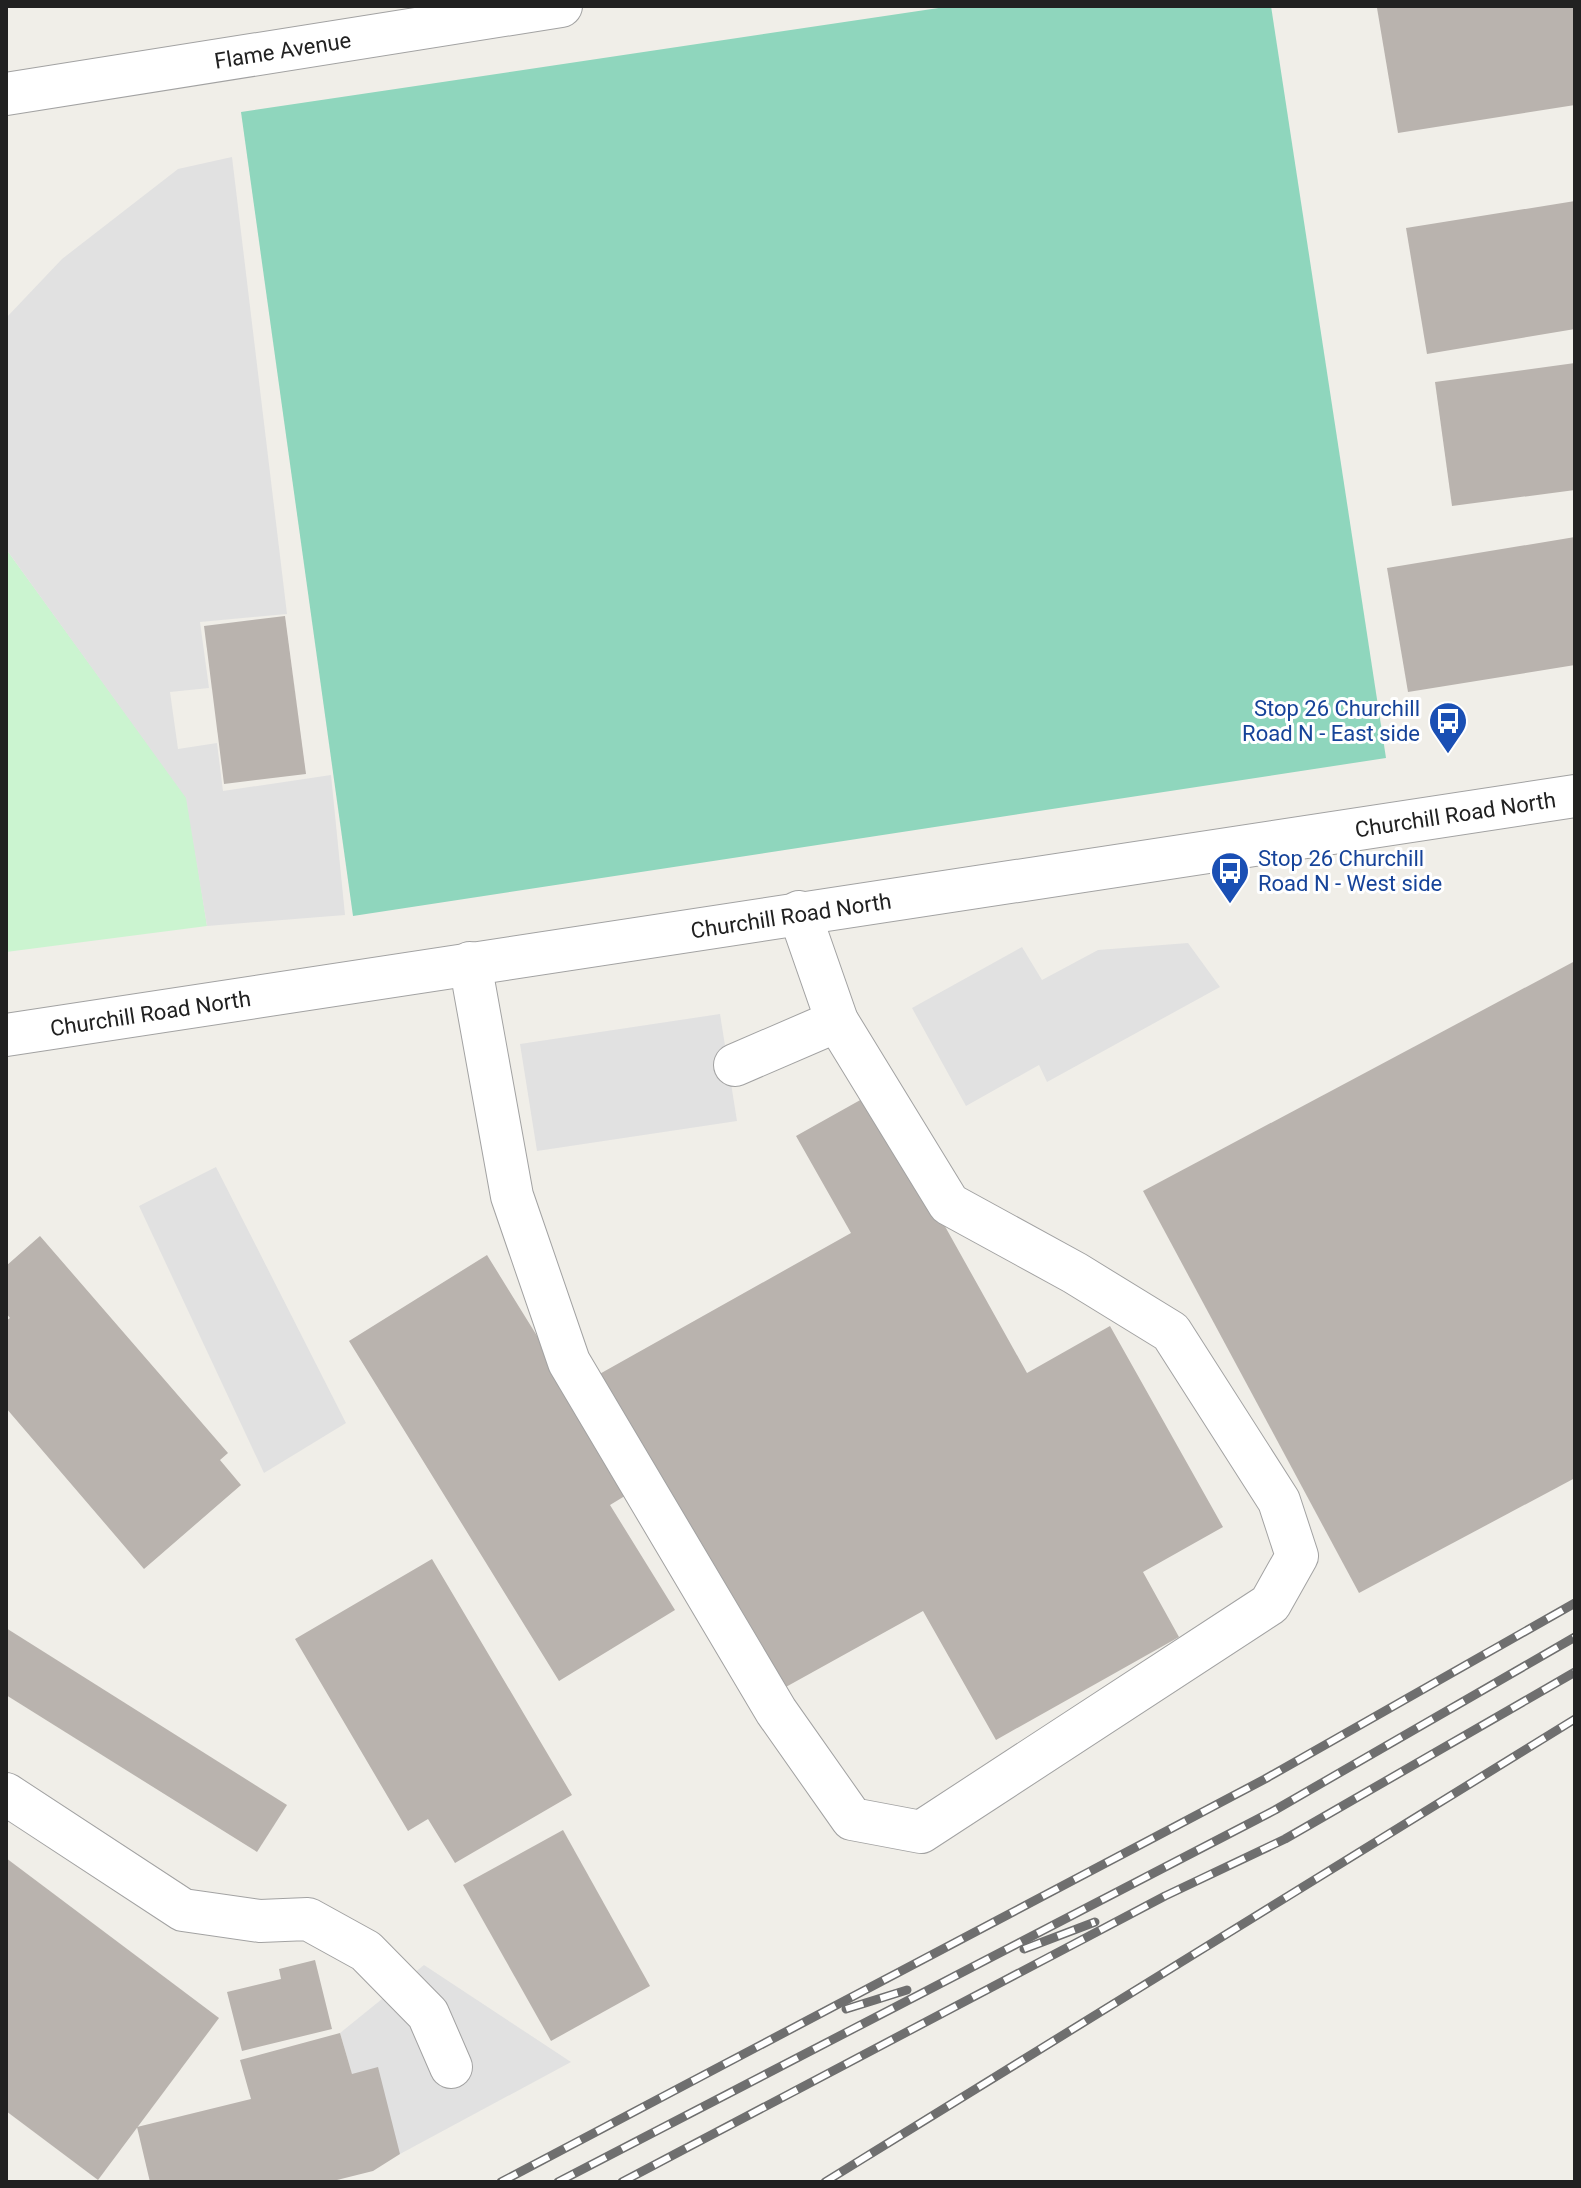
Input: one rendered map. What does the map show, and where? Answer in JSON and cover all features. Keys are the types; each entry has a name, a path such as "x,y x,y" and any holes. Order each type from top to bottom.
{"street":[{"name":"Flame Avenue","path":"6,94 561,6"},
{"name":"Churchill Road North","path":"6,1035 1575,796"},
{"path":"470,963 512,1196 569,1362 776,1711 852,1819 921,1832 1270,1604 1297,1556 1279,1501 1171,1332 1075,1273 949,1204 837,1021 799,912"},
{"path":"735,1065 837,1021"},
{"path":"6,1794 183,1910 260,1921 308,1919 366,1951 428,2014 451,2067"}],"green space":[{"path":"952,6 1271,6 1386,758 353,916 241,112"},
{"path":"6,549 187,798 207,926 6,952"}],"shaded area":[{"path":"232,157 287,614 200,622 209,688 170,692 178,749 217,743 223,791 331,775 345,915 207,926 186,798 6,549 6,318 62,259 178,169"},
{"path":"1188,943 1220,987 1047,1082 1039,1065 966,1106 912,1008 1022,947 1042,980 1098,950"},
{"path":"720,1014 737,1121 537,1151 520,1044"},
{"path":"216,1167 346,1423 264,1473 139,1206"},
{"path":"424,1965 571,2062 400,2154 352,2074 340,2033"}],"building":[{"path":"1575,6 1575,105 1398,133 1377,8"},
{"path":"1575,201 1575,329 1427,354 1406,228"},
{"path":"1575,363 1575,490 1452,506 1435,382"},
{"path":"1575,537 1575,665 1408,692 1387,568"},
{"path":"285,616 306,774 224,784 204,626"},
{"path":"1575,961 1575,1478 1359,1593 1143,1191"},
{"path":"871,1094 1027,1373 1110,1326 1223,1527 1143,1572 1179,1637 996,1740 923,1611 775,1693 596,1376 851,1233 796,1136"},
{"path":"40,1236 228,1453 220,1460 241,1485 144,1569 6,1408 6,1321 10,1318 6,1313 6,1266"},
{"path":"487,1255 633,1491 610,1505 675,1610 559,1681 349,1341"},
{"path":"432,1559 572,1795 455,1863 428,1819 408,1831 295,1639"},
{"path":"6,1628 287,1805 257,1852 6,1695"},
{"path":"563,1830 650,1986 551,2041 463,1885"},
{"path":"6,1858 219,2018 98,2180 6,2111"},
{"path":"315,1960 332,2029 242,2051 227,1992 281,1979 279,1969"},
{"path":"340,2033 352,2074 378,2067 400,2154 373,2171 329,2182 150,2182 137,2127 251,2099 240,2060"}],"railway":[{"path":"501,2182 1265,1779 1575,1603"},
{"path":"558,2182 1275,1810 1575,1637"},
{"path":"622,2182 1165,1896 1285,1839 1575,1672"},
{"path":"825,2182 1575,1719"},
{"path":"1024,1949 1095,1922"},
{"path":"846,2009 907,1990"}],"place":[{"name":"Stop 26 Churchill Road N - East side","path":"1448,755"},
{"name":"Stop 26 Churchill Road N - West side","path":"1230,905"}]}
